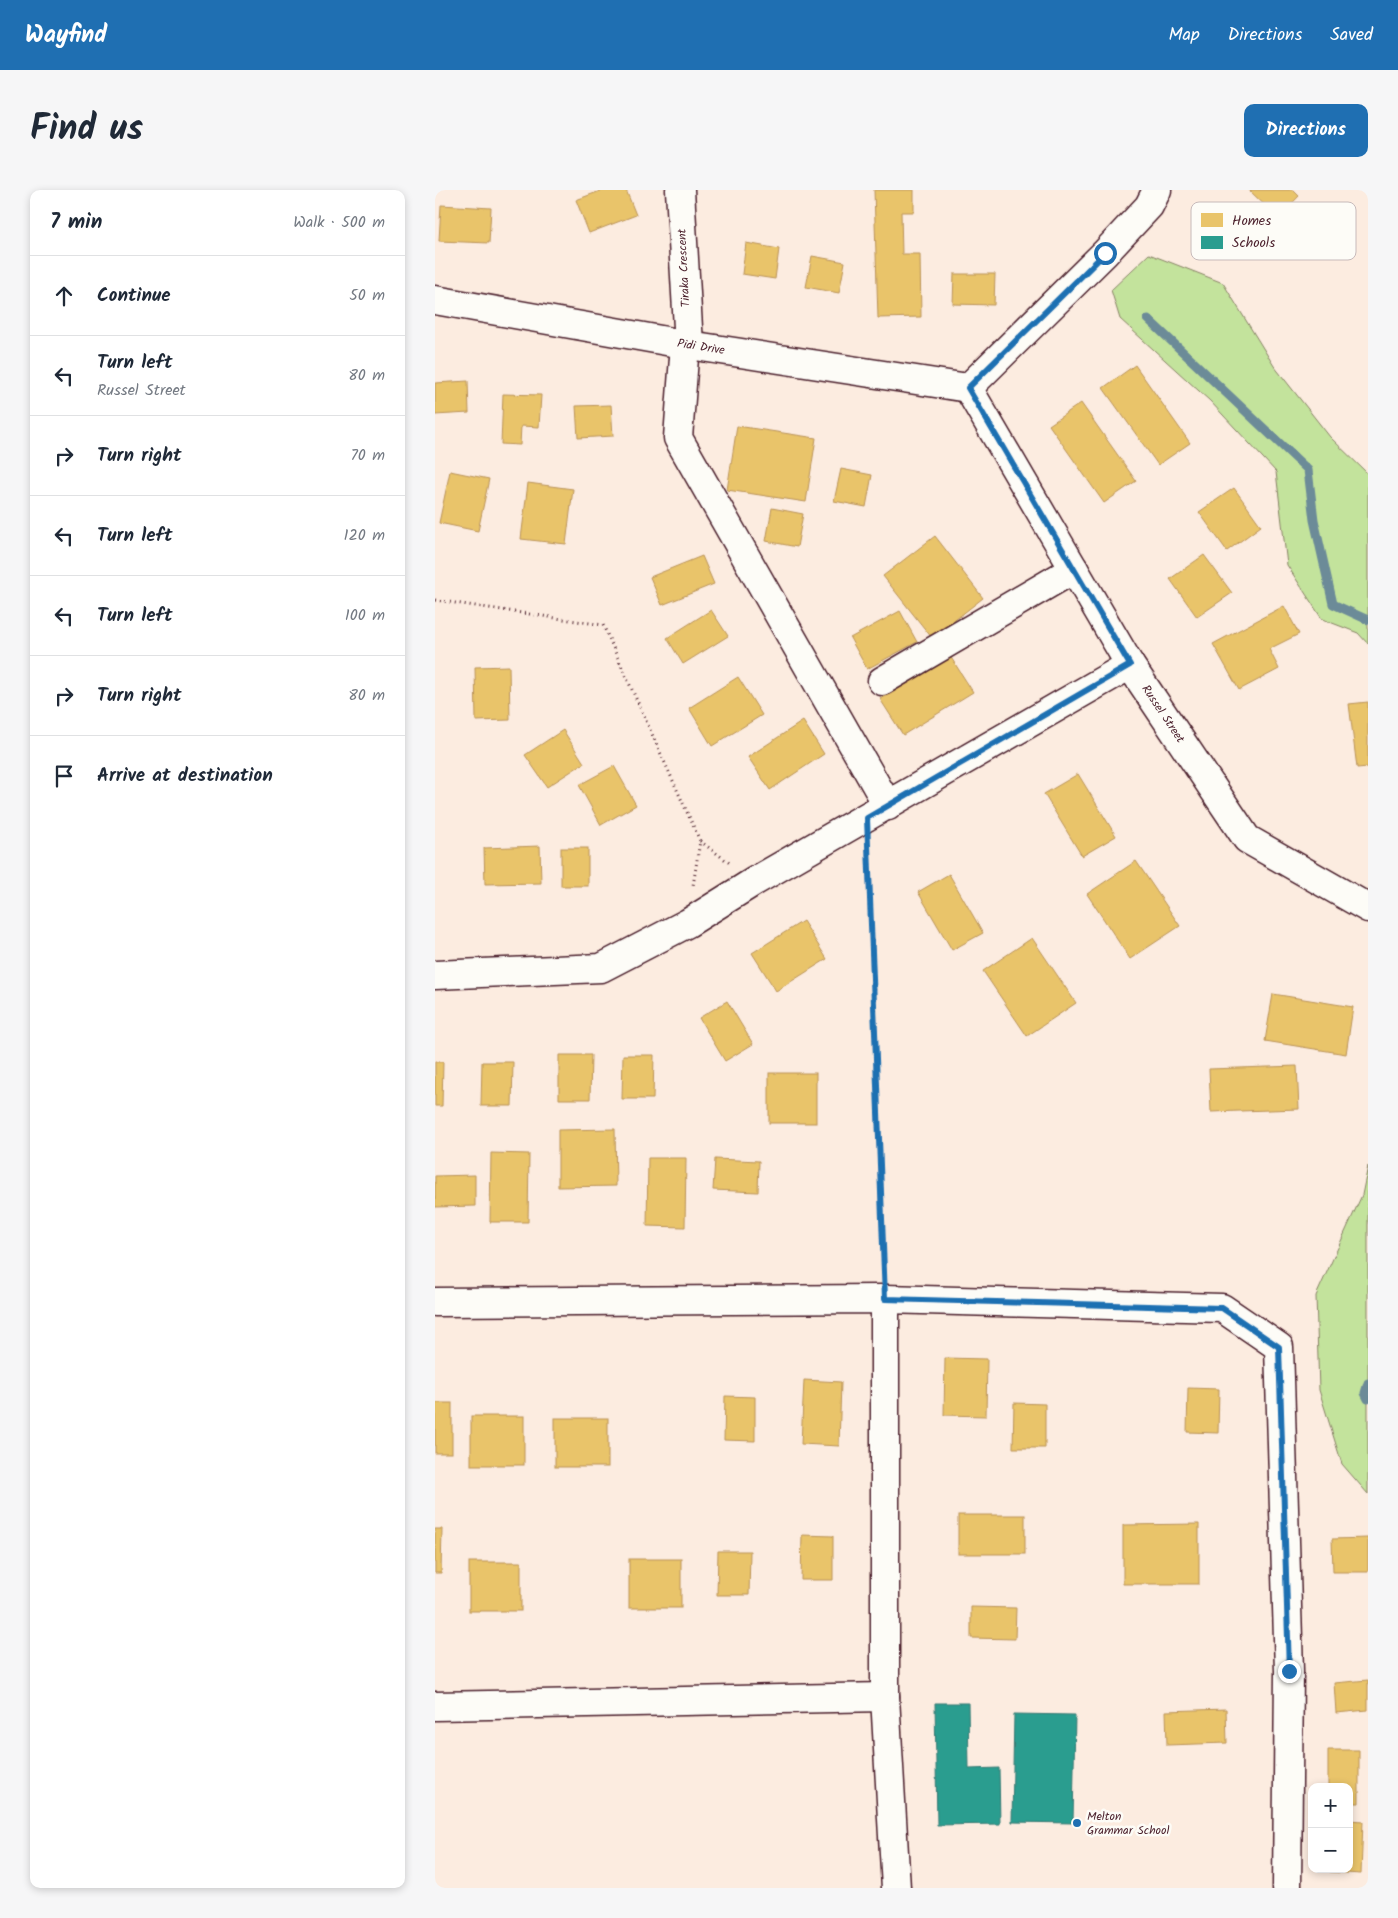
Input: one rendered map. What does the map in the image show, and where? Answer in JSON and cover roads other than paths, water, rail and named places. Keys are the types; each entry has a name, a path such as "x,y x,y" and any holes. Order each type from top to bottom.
{"street":[{"name":"Tiraka Crescent","path":"679,190 687,345 678,438 877,812"},
{"path":"968,388 1111,246 1149,206 1157,190"},
{"name":"Pidi Drive","path":"435,300 687,345 968,388"},
{"name":"Russel Street","path":"968,388 1130,665 1247,839 1368,908"},
{"path":"882,681 1074,569"},
{"path":"435,974 601,968 688,923 755,882 1130,665"},
{"path":"885,1299 885,1697 896,1888"},
{"path":"435,1302 885,1299 1222,1308 1279,1347 1289,1671 1287,1888"},
{"path":"435,1706 885,1697"}],"waterway":[{"path":"1148,319 1308,470 1314,520 1333,604 1368,620"},
{"path":"1368,1383 1365,1393 1368,1399"}],"place":[{"name":"Melton Grammar School","path":"1077,1823"}]}
